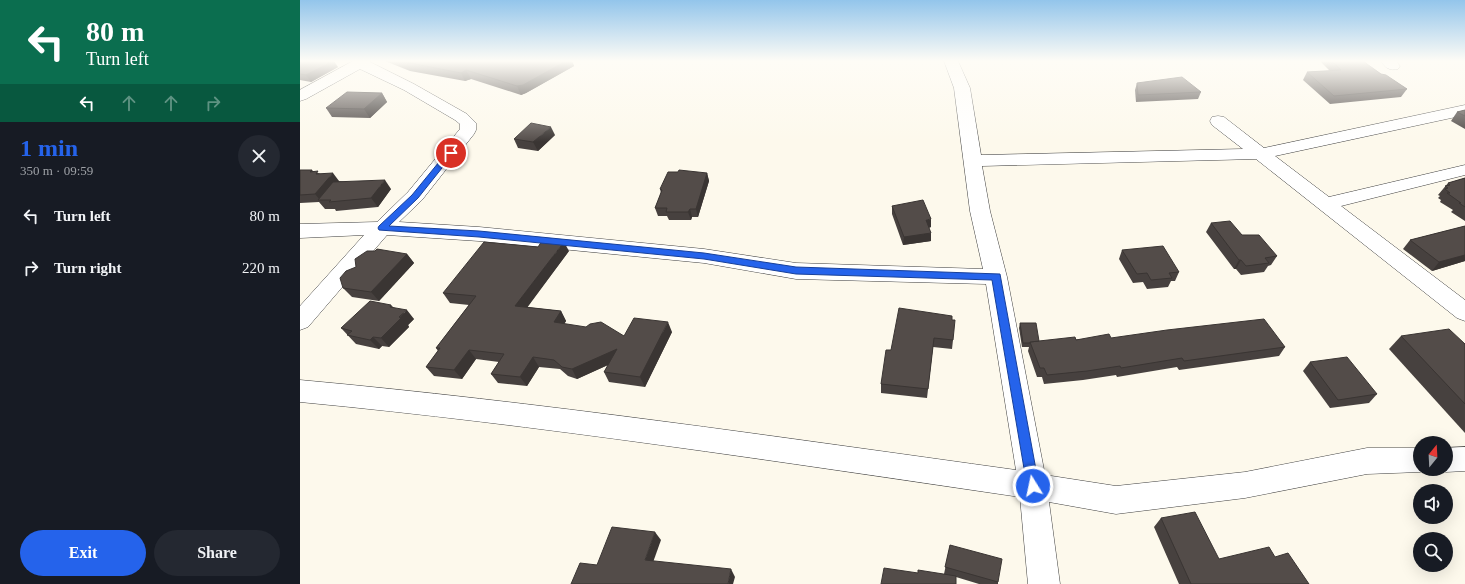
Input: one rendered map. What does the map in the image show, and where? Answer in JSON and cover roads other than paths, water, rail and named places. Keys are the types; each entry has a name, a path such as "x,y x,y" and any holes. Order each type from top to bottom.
{"street":[{"path":"300,96 315,88"},
{"path":"300,321 382,228 415,196 468,130 468,123 461,117 411,88"},
{"path":"962,88 980,211 996,277 1033,486 1044,584"},
{"path":"972,161 1260,154 1465,110"},
{"path":"1218,121 1465,312"},
{"path":"1325,204 1465,170"},
{"path":"300,232 382,228 479,234 704,256 796,271 996,277"},
{"path":"300,391 385,399 639,429 1033,486 1116,500 1245,485 1367,461 1413,460"},
{"path":"1453,460 1465,460"}]}
